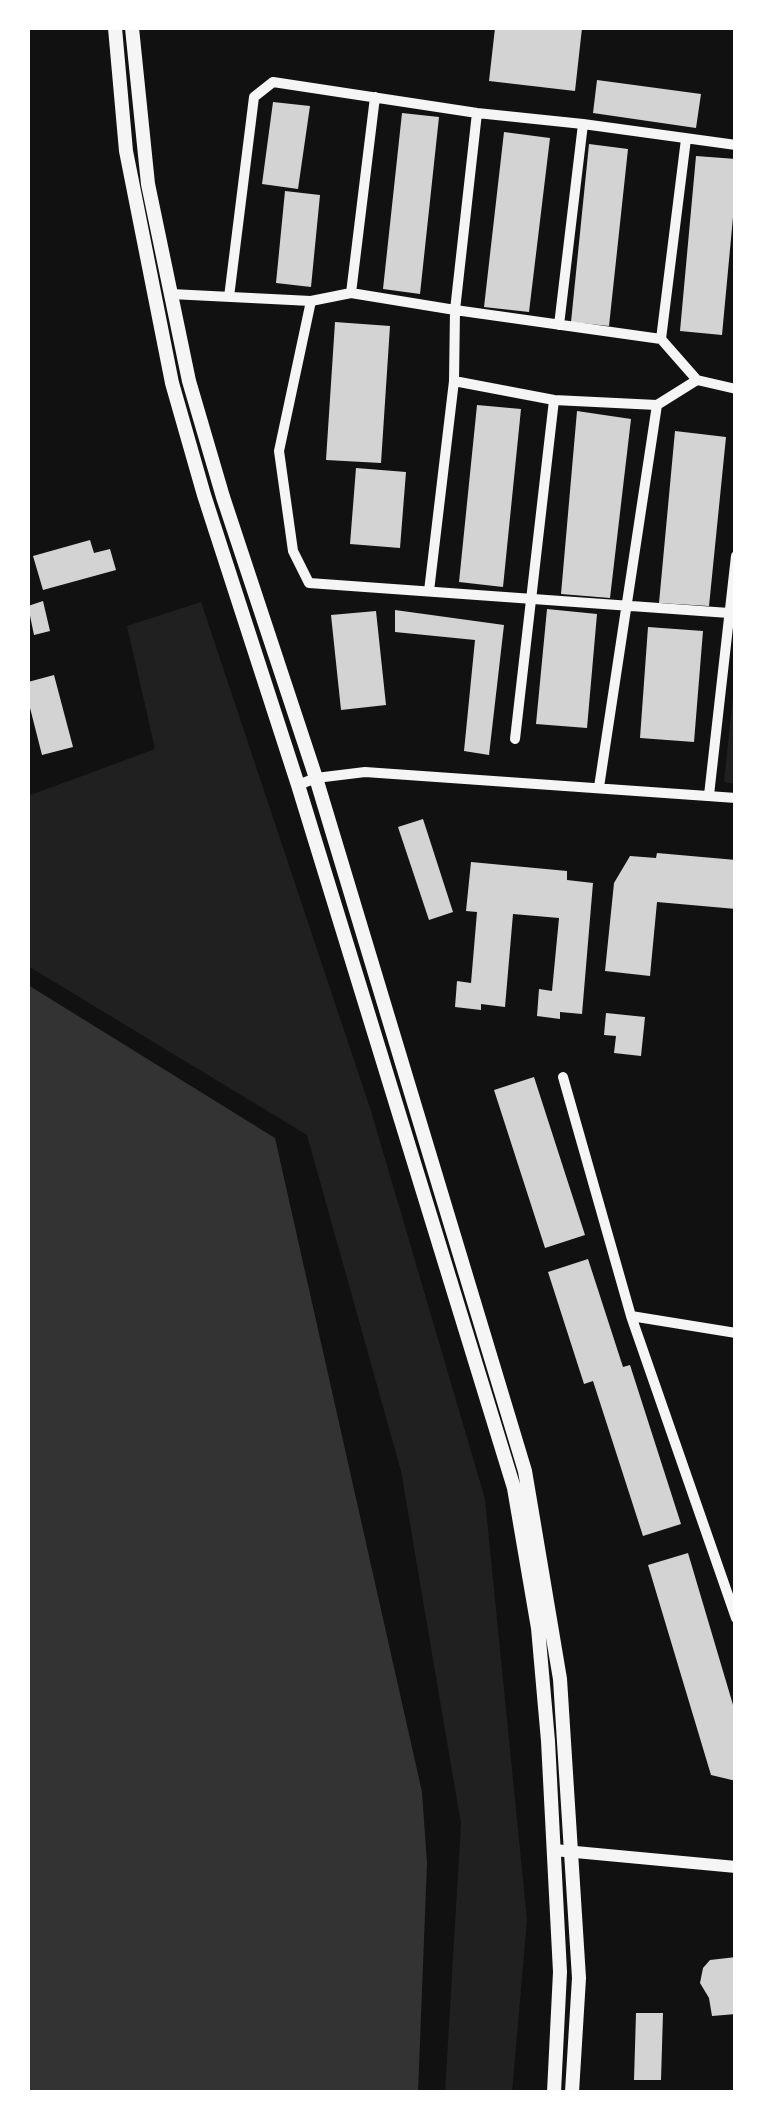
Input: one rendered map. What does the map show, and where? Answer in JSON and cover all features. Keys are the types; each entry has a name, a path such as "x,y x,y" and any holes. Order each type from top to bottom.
{"main road":[{"path":"115,28 126,151 172,383 514,1488 538,1628 548,1741 560,1972 554,2092"},
{"path":"132,28 148,184 194,398 316,778 526,1471 560,1679 578,1978 572,2092"}],"street":[{"path":"229,297 254,97 273,82 477,113 736,145"},
{"path":"352,293 375,97"},
{"path":"429,591 454,381 455,310 477,113"},
{"path":"559,325 583,124"},
{"path":"661,339 686,140"},
{"path":"171,294 311,302 352,293 661,339 696,380 736,389"},
{"path":"311,302 279,451 293,551 309,582 729,613"},
{"path":"454,381 554,400 657,405 696,380"},
{"path":"515,739 554,400"},
{"path":"599,787 657,405"},
{"path":"709,795 736,556"},
{"path":"298,785 316,778 365,772 736,798"},
{"path":"563,1077 631,1316 730,1583 736,1618"},
{"path":"631,1316 736,1333"},
{"path":"554,1850 736,1867"}],"shaded area":[{"path":"201,602 371,1111 485,1499 527,1920 512,2092 445,2092 461,1824 401,1471 307,1135 28,966 28,796 155,749 127,626"},
{"path":"735,677 736,784 724,782"},
{"path":"28,985 275,1138 422,1792 427,1863 418,2092 28,2092"}],"building":[{"path":"495,28 582,28 575,91 489,81"},
{"path":"597,80 701,94 696,128 593,113"},
{"path":"273,102 310,106 298,189 262,184"},
{"path":"402,113 439,117 420,294 383,289"},
{"path":"504,132 550,138 529,312 484,307"},
{"path":"589,144 628,149 609,326 571,322"},
{"path":"696,156 736,159 722,335 680,331"},
{"path":"285,191 320,195 311,287 276,283"},
{"path":"335,322 390,326 381,463 326,460"},
{"path":"477,405 521,409 503,587 459,582"},
{"path":"577,411 631,419 610,598 561,594"},
{"path":"675,431 726,437 709,606 659,603"},
{"path":"356,468 406,472 400,548 350,544"},
{"path":"90,540 94,553 110,549 116,570 43,590 33,556"},
{"path":"43,601 50,631 34,635 28,606"},
{"path":"547,609 597,614 587,728 536,724"},
{"path":"395,610 504,625 489,755 464,751 475,640 395,632"},
{"path":"376,611 386,705 341,710 331,615"},
{"path":"648,627 703,631 694,742 640,738"},
{"path":"54,675 73,747 42,755 28,700 28,682"},
{"path":"423,819 453,912 429,920 398,827"},
{"path":"657,853 736,860 736,909 657,902 650,976 605,971 614,883 630,856 656,858"},
{"path":"471,862 567,871 567,880 593,883 582,1014 560,1012 560,1019 537,1016 539,989 552,991 559,918 513,914 505,1007 455,1007 457,981 471,983 477,912 466,911"},
{"path":"606,1013 645,1017 641,1056 614,1053 616,1036 604,1035"},
{"path":"534,1077 585,1235 545,1248 494,1090"},
{"path":"588,1259 623,1367 630,1365 681,1524 643,1536 593,1381 584,1384 548,1272"},
{"path":"688,1553 736,1715 736,1781 711,1775 648,1565"},
{"path":"736,1957 736,2014 712,2016 709,1998 700,1983 703,1968 710,1960"},
{"path":"636,2013 663,2013 661,2080 634,2080"}]}
